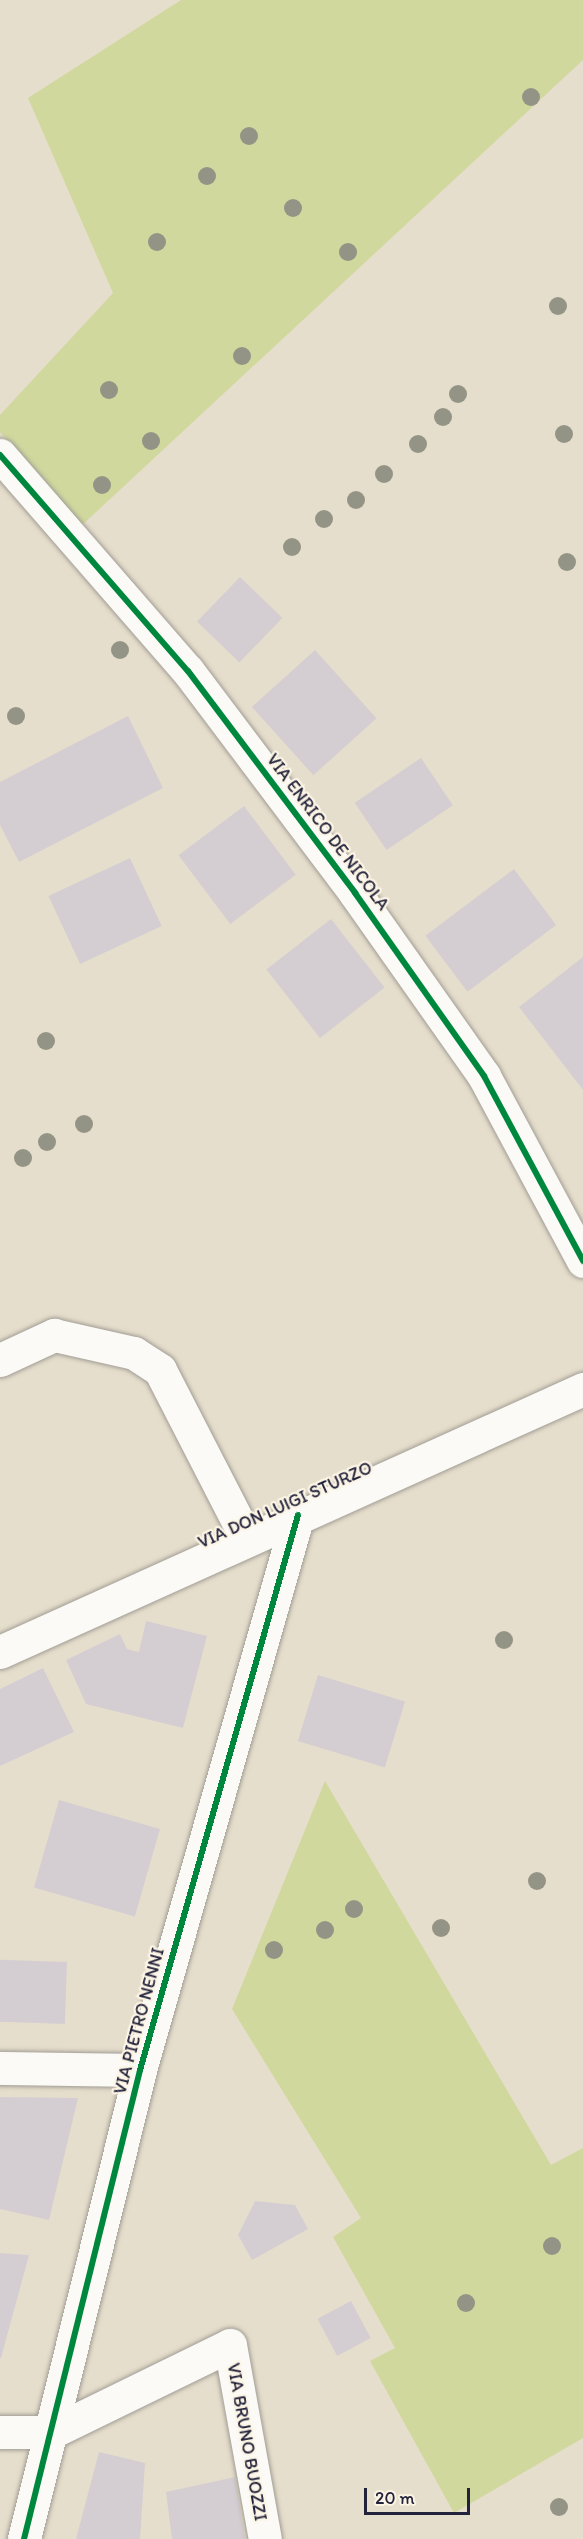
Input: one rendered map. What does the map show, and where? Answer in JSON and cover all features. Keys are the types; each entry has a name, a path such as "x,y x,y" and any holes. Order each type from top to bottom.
{"street":[{"name":"VIA ENRICO DE NICOLA","path":"0,455 188,671 355,893 484,1076 572,1209 583,1261"},
{"path":"0,1360 54,1335 134,1353 160,1370 247,1539"},
{"name":"VIA DON LUIGI STURZO","path":"0,1652 298,1515 583,1389"},
{"name":"VIA PIETRO NENNI","path":"24,2539 140,2070 298,1515"},
{"path":"0,2068 140,2070"},
{"name":"VIA BRUNO BUOZZI","path":"52,2432 230,2344 265,2539"},
{"path":"0,2432 52,2432"}],"green space":[{"path":"181,0 583,0 583,60 80,527 0,432 0,415 113,293 28,98"},
{"path":"325,1781 551,2165 583,2148 583,2438 454,2513 370,2361 395,2348 333,2237 361,2218 232,2009"}],"building":[{"path":"240,577 282,618 239,663 197,622"},
{"path":"315,650 377,718 313,775 252,707"},
{"path":"128,716 163,788 19,862 0,825 0,782"},
{"path":"421,758 453,805 387,850 355,803"},
{"path":"244,806 296,875 230,924 179,855"},
{"path":"130,858 162,926 80,964 48,896"},
{"path":"514,869 556,925 467,992 425,936"},
{"path":"331,919 385,988 320,1038 266,969"},
{"path":"583,957 583,1090 519,1007"},
{"path":"146,1621 207,1636 183,1728 86,1704 66,1660 120,1634 127,1649 139,1652"},
{"path":"43,1668 74,1732 0,1766 0,1689"},
{"path":"318,1675 405,1702 385,1768 298,1741"},
{"path":"59,1800 160,1829 135,1916 34,1887"},
{"path":"0,1960 67,1962 65,2024 0,2022"},
{"path":"0,2097 78,2098 49,2220 0,2209"},
{"path":"255,2201 295,2205 308,2229 252,2260 238,2235"},
{"path":"0,2253 29,2255 1,2358 0,2358"},
{"path":"351,2301 371,2338 337,2356 317,2319"},
{"path":"99,2452 145,2463 140,2539 76,2539"},
{"path":"235,2477 245,2539 172,2539 166,2492"}],"cycle path":[{"path":"0,455 188,671 355,893 484,1076 583,1261"},
{"path":"24,2539 140,2070 298,1515"}]}
